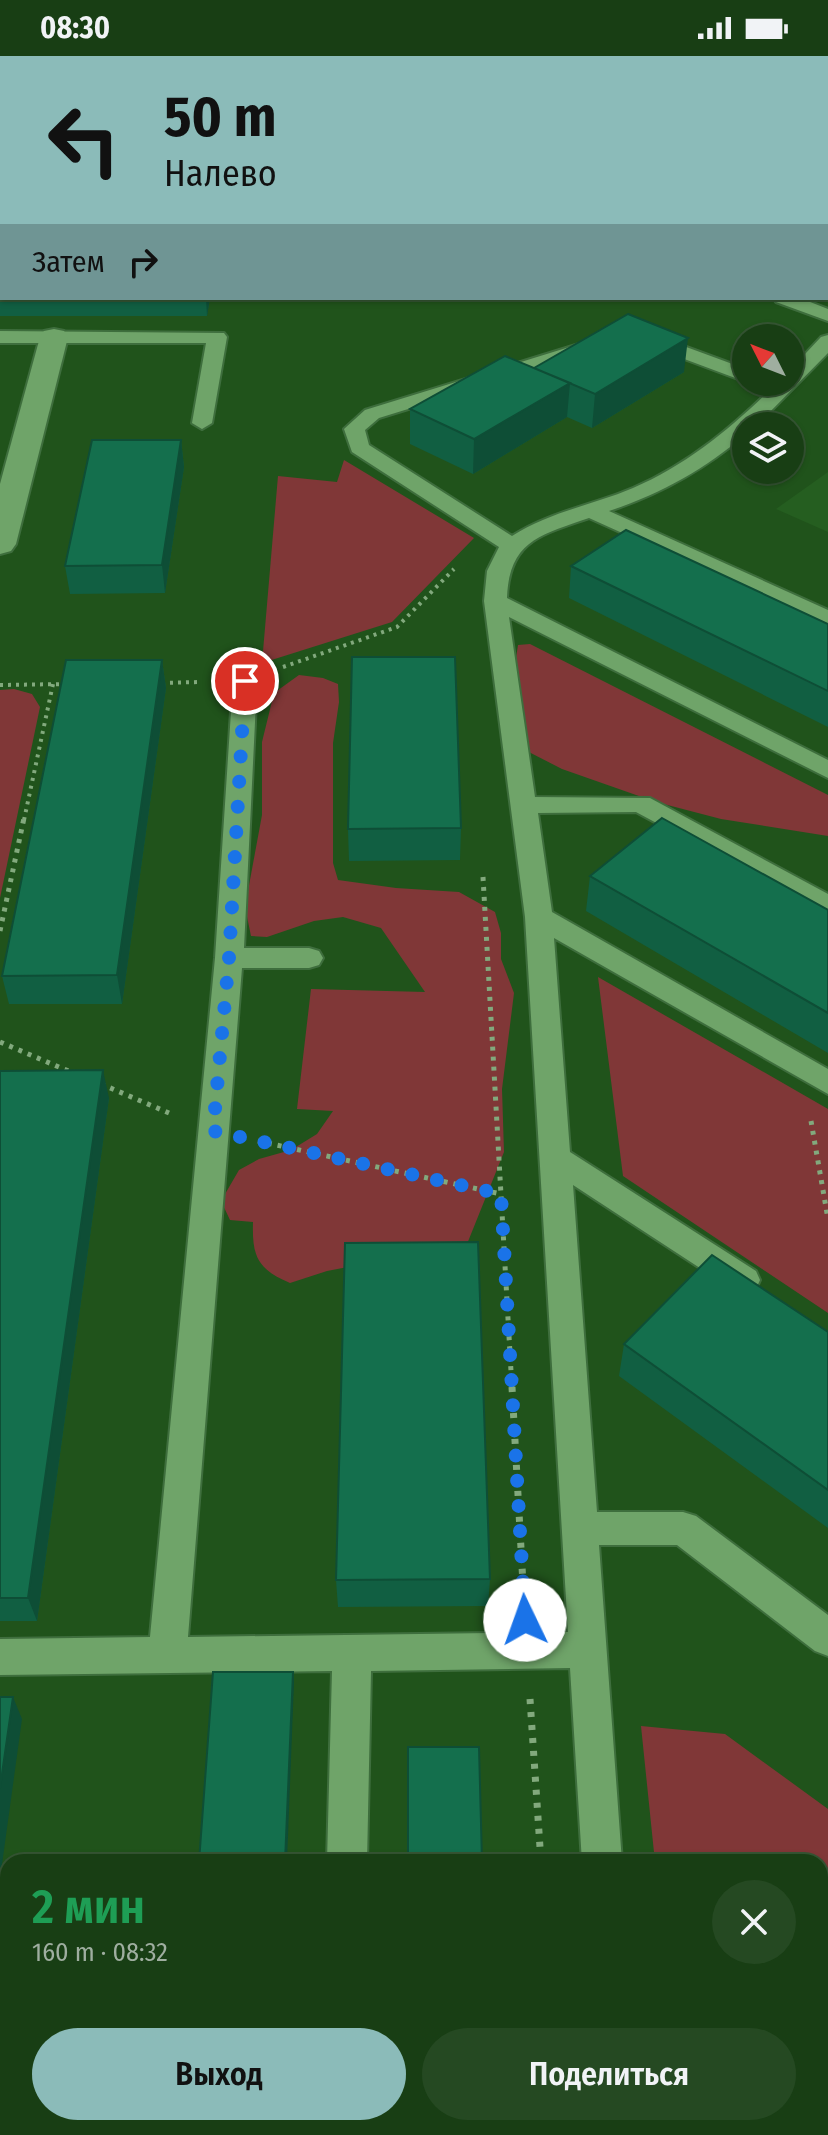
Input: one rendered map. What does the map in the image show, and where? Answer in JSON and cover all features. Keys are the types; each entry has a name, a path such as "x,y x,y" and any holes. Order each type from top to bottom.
{"street":[{"path":"0,544 54,337"}],"lane":[{"path":"788,300 828,315"},
{"path":"633,333 732,371"},
{"path":"0,337 217,337 202,423"},
{"path":"804,361 828,341"},
{"path":"512,546 359,448 354,429 372,414 604,342"},
{"path":"601,1854 539,917 495,601 497,568 512,546 560,521 655,485 722,445 764,396"},
{"path":"592,511 828,619"},
{"path":"495,601 828,770"},
{"path":"167,1655 229,958 245,681"},
{"path":"523,805 641,804 828,906"},
{"path":"539,917 828,1083"},
{"path":"229,958 309,958"},
{"path":"554,1157 763,1293"},
{"path":"580,1529 683,1528 828,1638"},
{"path":"0,1657 588,1650"},
{"path":"347,1854 352,1653"}],"path":[{"path":"149,683 245,681"},
{"path":"0,931 53,684"},
{"path":"0,685 69,684"},
{"path":"482,863 540,1854"},
{"path":"0,1042 85,1078"},
{"path":"802,1068 828,1219"},
{"path":"99,1084 213,1131 501,1194"}],"shaded area":[{"path":"344,460 474,538 392,622 262,663 278,476 337,482"},
{"path":"828,472 828,532 776,509"},
{"path":"530,644 828,795 828,836 721,819 656,802 562,769 523,749 514,671 518,645"},
{"path":"299,675 323,678 338,684 339,702 333,743 333,863 338,880 459,892 495,912 501,933 501,959 514,993 502,1089 504,1152 467,1244 327,1271 290,1283 270,1272 259,1260 254,1244 253,1222 230,1220 221,1201 239,1170 259,1159 291,1150 317,1134 333,1111 297,1109 311,989 425,992 381,928 343,917 314,921 267,937 251,936 245,907 262,815 262,742 274,693"},
{"path":"14,689 32,694 40,707 0,898 0,690"},
{"path":"598,977 828,1109 828,1313 623,1176"},
{"path":"641,1726 725,1734 828,1809 828,1854 654,1854"}],"building":[{"path":"628,314 688,338 595,394 534,368"},
{"path":"505,356 570,383 474,439 410,409"},
{"path":"92,440 181,440 162,565 65,566"},
{"path":"626,530 828,624 828,691 571,566"},
{"path":"352,657 455,657 461,828 348,829"},
{"path":"66,660 162,660 117,975 2,976"},
{"path":"662,818 828,910 828,1013 590,876"},
{"path":"103,1070 28,1598 0,1598 0,1071"},
{"path":"478,1242 490,1579 336,1580 345,1243"},
{"path":"712,1255 828,1332 828,1490 624,1344"},
{"path":"213,1672 293,1672 285,1854 200,1854"},
{"path":"0,1697 13,1697 0,1788"},
{"path":"408,1747 479,1747 482,1854 408,1854"}],"route":[{"path":"245,681 229,958 213,1131 501,1194 525,1620"}]}
